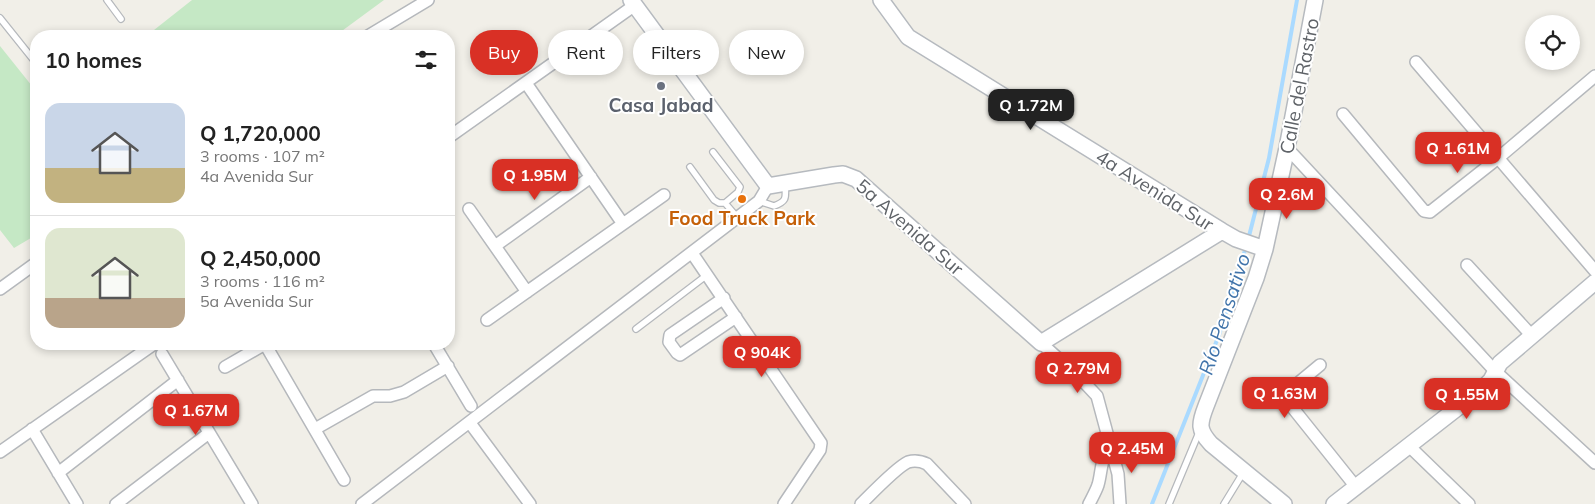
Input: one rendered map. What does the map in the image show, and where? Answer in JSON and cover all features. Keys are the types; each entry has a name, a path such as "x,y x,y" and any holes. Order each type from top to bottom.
{"street":[{"path":"378,30 428,0"},
{"name":"4a Avenida Sur","path":"881,0 908,37 1214,232 1261,248"},
{"name":"Calle del Rastro","path":"1200,428 1201,419 1256,278 1261,248 1287,148 1315,0"},
{"path":"362,504 760,201 768,186 633,3 526,83 455,133"},
{"path":"1416,62 1595,271"},
{"path":"1343,114 1424,211 1433,211 1498,159 1595,76"},
{"path":"526,83 623,224"},
{"path":"1287,148 1495,371 1595,463"},
{"name":"5a Avenida Sur","path":"768,186 843,174 856,179 1041,342 1097,396 1118,474 1120,504"},
{"path":"495,246 590,177"},
{"path":"487,320 664,196"},
{"path":"469,209 527,292"},
{"path":"1041,342 1214,232"},
{"path":"692,253 821,443 820,450 784,504"},
{"path":"1467,265 1532,336"},
{"path":"0,289 30,267"},
{"path":"1334,504 1484,388 1491,380 1500,362 1595,282"},
{"path":"724,298 670,335 669,342 677,353 680,354 736,317"},
{"path":"0,452 145,350"},
{"path":"225,367 255,350"},
{"path":"269,350 344,480"},
{"path":"438,350 471,406"},
{"path":"162,354 252,504"},
{"path":"1320,365 1285,394 1284,397 1356,486"},
{"path":"315,429 373,396 390,396 404,392 448,366"},
{"path":"58,473 178,380"},
{"path":"470,423 530,504"},
{"path":"1200,428 1211,444 1284,504"},
{"path":"32,429 77,504"},
{"path":"116,504 209,433"},
{"path":"1408,446 1469,504"},
{"path":"1089,504 1098,486 1103,458 1112,447"},
{"path":"861,504 906,463 914,461 927,464 964,504"}],"lane":[{"path":"107,0 121,19"},
{"path":"0,18 30,56"},
{"path":"690,167 714,200 719,203 725,203 738,192 740,187 713,152"},
{"path":"760,201 774,206 782,203 786,197 785,183"},
{"path":"725,203 737,217"},
{"path":"636,329 707,275"},
{"path":"1169,504 1200,428"},
{"path":"1224,504 1244,471"}],"green space":[{"path":"192,0 384,0 343,30 154,30"},
{"path":"0,46 30,84 30,239 14,248 0,230"}],"waterway":[{"name":"Río Pensativo","path":"1248,240 1269,158 1297,0"},
{"name":"Río Pensativo","path":"1152,504 1219,335 1246,247"}],"place":[{"name":"Casa Jabad","path":"661,86"},
{"name":"Food Truck Park","path":"742,199"}]}
